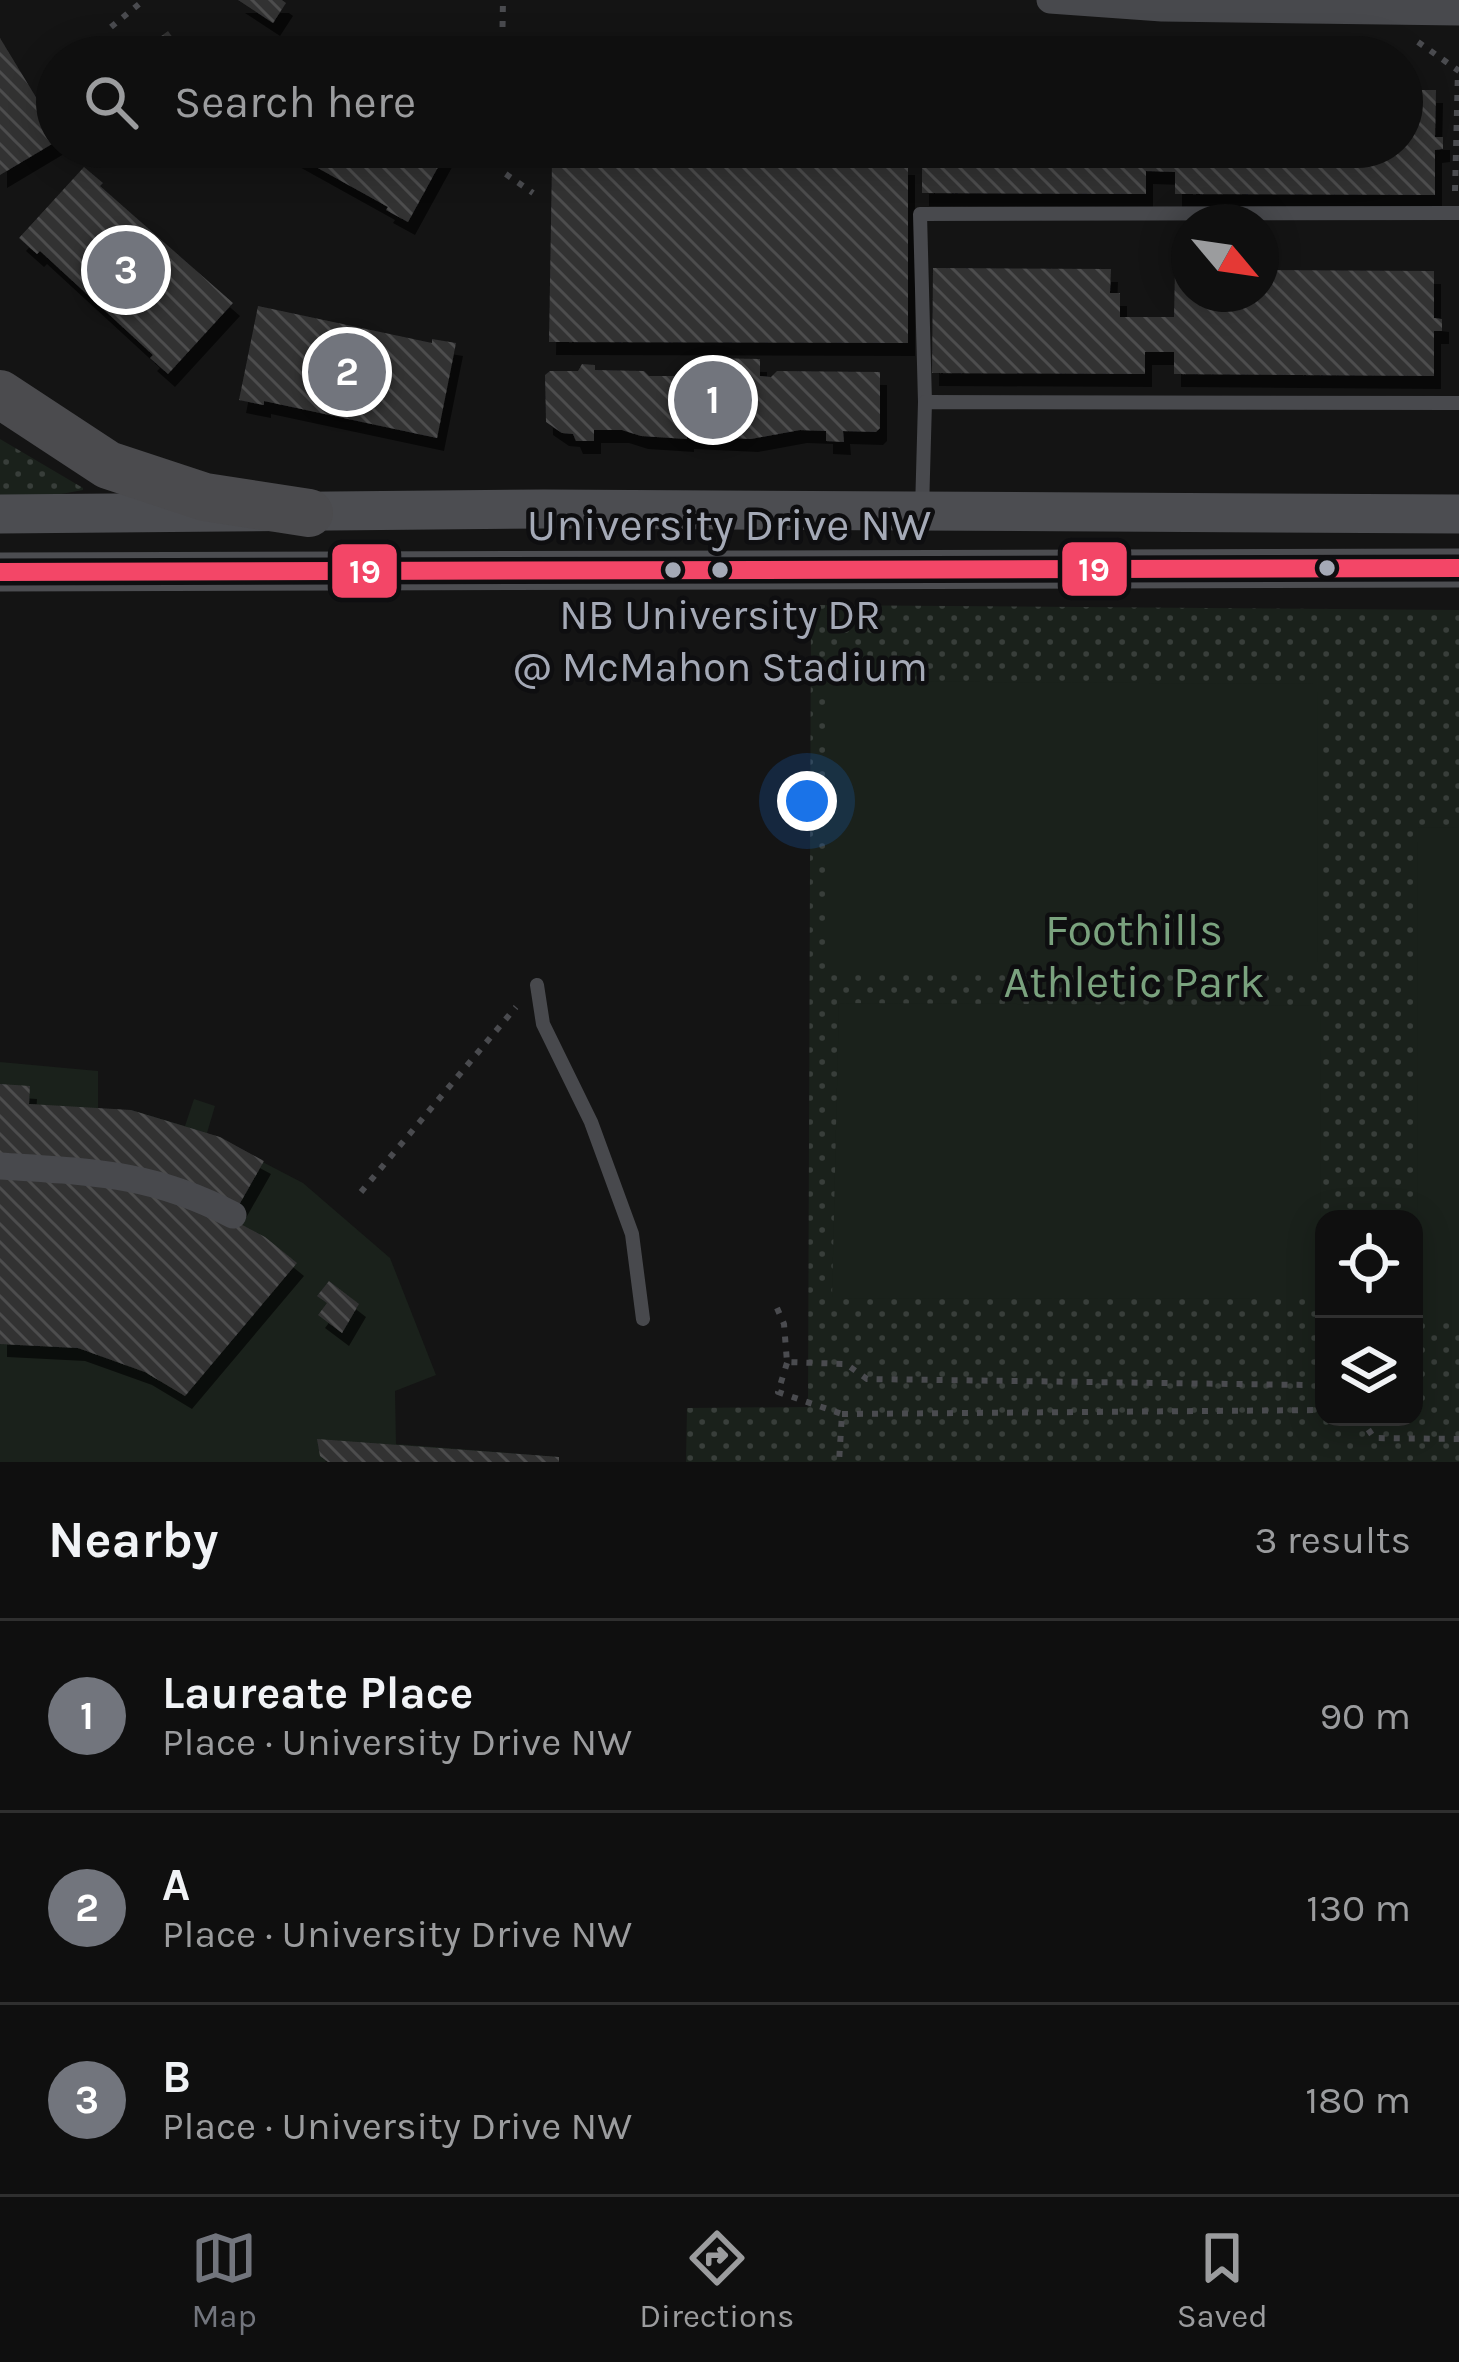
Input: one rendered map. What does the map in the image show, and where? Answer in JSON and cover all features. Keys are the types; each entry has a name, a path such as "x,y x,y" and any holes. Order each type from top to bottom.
{"highway":[{"path":"0,394 108,465 205,497 309,513"}],"street":[{"path":"1050,0 1162,8 1459,12"},
{"name":"University Drive NW","path":"0,514 544,509 1459,514"},
{"name":"University Drive NW","path":"0,572 1459,568"},
{"path":"0,1166 116,1173 195,1196 233,1216"}],"lane":[{"path":"922,511 925,402 920,214 1457,213"},
{"path":"925,402 1459,403"},
{"path":"537,985 543,1024 591,1122 632,1234 643,1319"}],"path":[{"path":"111,27 144,0"},
{"path":"502,36 503,0"},
{"path":"1423,46 1458,71 1457,213"},
{"path":"500,168 532,193"},
{"path":"361,1192 484,1041 537,985"},
{"path":"777,1308 784,1324 787,1362 778,1392 842,1414 1315,1410"},
{"path":"787,1362 846,1364 867,1379 1309,1385"},
{"path":"839,1462 842,1414"},
{"path":"1366,1426 1374,1438 1459,1438"}],"green space":[{"path":"0,439 83,488 83,490 0,498"},
{"name":"Foothills Athletic Park","path":"811,605 1459,610 1459,1462 686,1462 687,1408 808,1407"},
{"path":"829,681 1318,684 1317,973 829,973"},
{"path":"1418,827 1459,828 1459,1319 1423,1319 1423,1210 1417,1210"},
{"path":"839,1003 1321,1006 1315,1299 832,1298"},
{"path":"0,1062 98,1071 98,1110 131,1110 185,1126 194,1099 215,1106 207,1133 303,1183 390,1258 436,1375 395,1391 396,1444 559,1457 559,1462 0,1462"}],"building":[{"path":"238,0 282,0 286,3 273,23"},
{"path":"0,38 36,97 36,154 0,175"},
{"path":"1423,90 1436,90 1435,137 1443,137 1443,149 1435,150 1435,195 1175,194 1175,172 1146,171 1146,194 922,193 922,168 1423,168"},
{"path":"85,168 233,303 168,374 40,251 37,254 19,238"},
{"path":"318,168 438,168 408,222"},
{"path":"552,168 908,168 908,343 549,342"},
{"path":"933,268 1111,269 1110,293 1120,293 1120,317 1279,312 1279,270 1434,271 1434,318 1442,319 1442,331 1434,331 1434,376 1174,374 1174,352 1145,352 1145,374 932,373"},
{"path":"258,306 432,343 432,339 456,343 437,438 264,401 264,405 239,400"},
{"path":"709,358 760,359 760,376 771,377 777,371 880,372 880,428 876,432 843,431 844,442 826,441 826,431 800,430 751,439 687,439 594,430 594,441 576,441 573,434 546,422 545,375 550,371 578,371 582,364 595,365 595,370 644,371 649,376 709,376"},
{"path":"0,1084 30,1086 29,1104 131,1110 220,1137 264,1161 231,1219 265,1237 297,1263 185,1396 145,1372 78,1348 0,1344"},
{"path":"329,1281 359,1304 342,1333 318,1315 327,1303 317,1296"},
{"path":"317,1439 559,1457 559,1462 328,1462 320,1456"}],"transit line":[{"name":"19","path":"0,572 1459,568"}],"place":[{"name":"B","path":"126,270"},
{"name":"A","path":"347,372"},
{"name":"Laureate Place","path":"713,400"},
{"name":"NB University DR @ McMahon Stadium","path":"720,570"}]}
